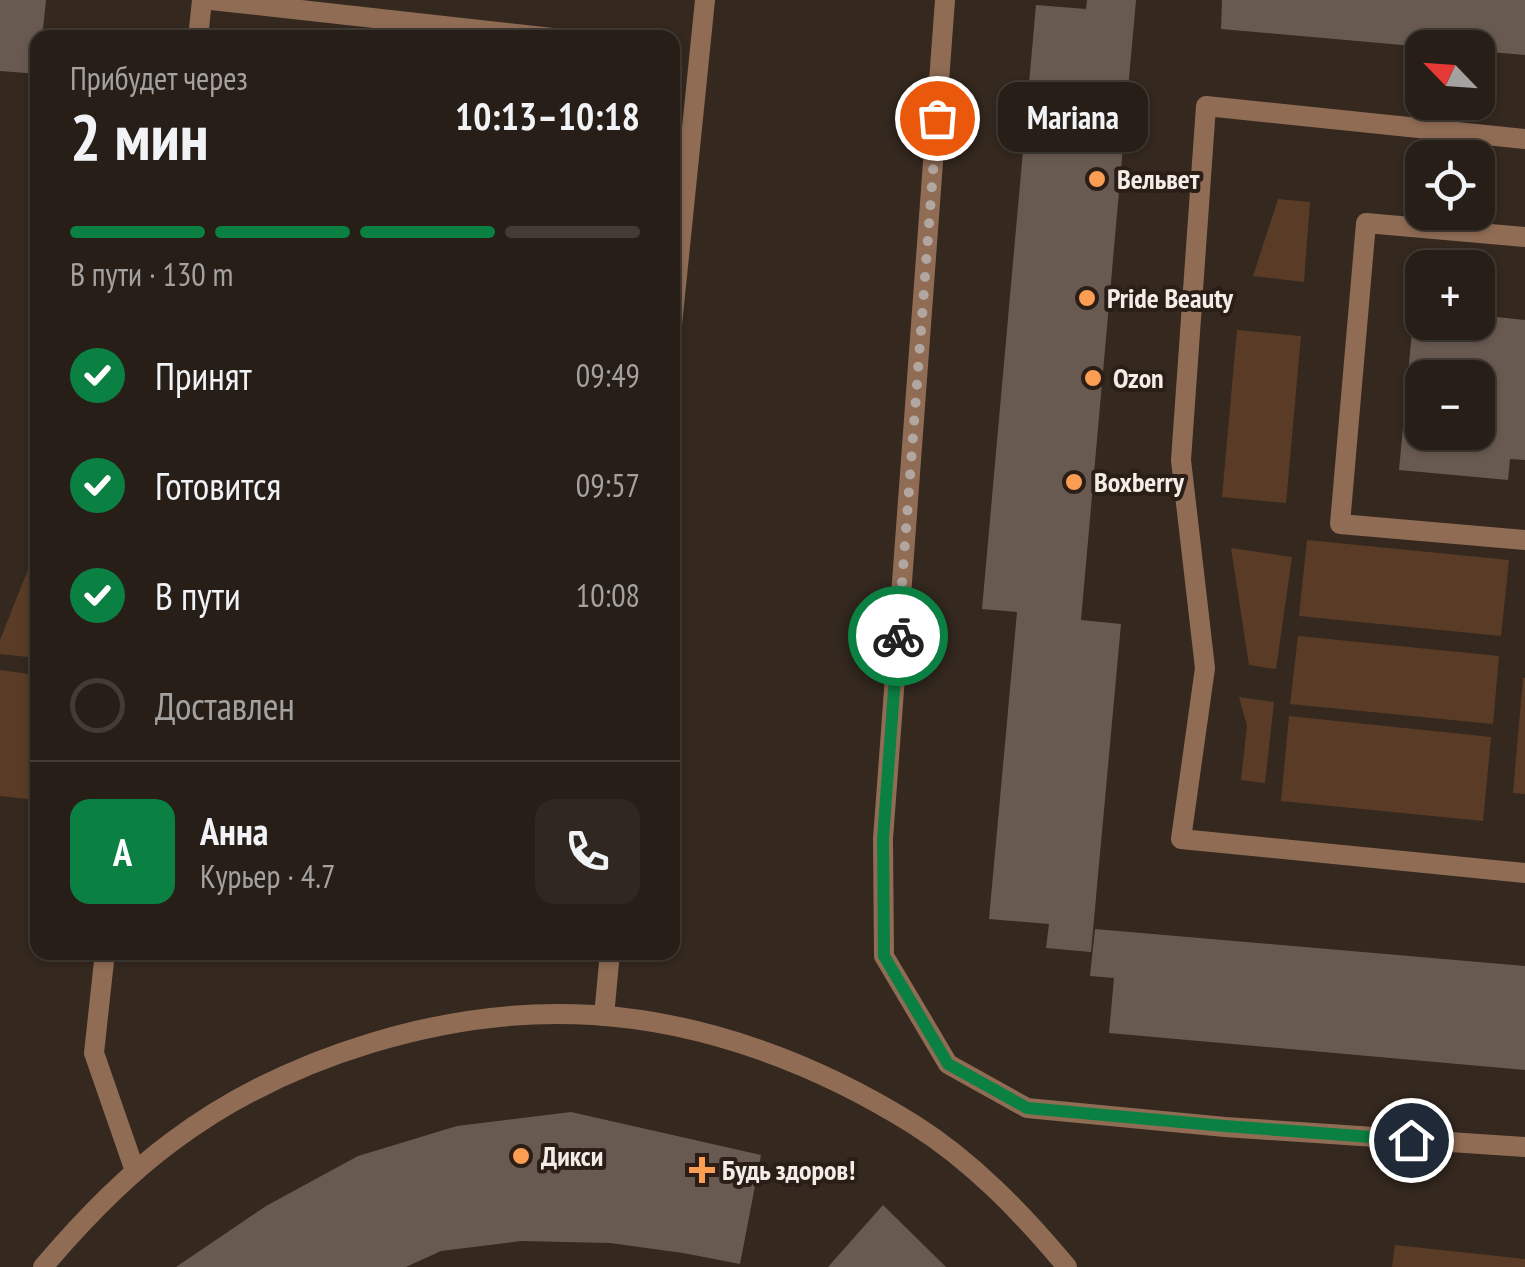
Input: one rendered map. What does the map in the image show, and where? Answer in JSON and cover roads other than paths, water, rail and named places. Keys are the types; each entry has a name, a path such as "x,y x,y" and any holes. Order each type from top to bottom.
{"street":[{"path":"199,30 202,0"},
{"path":"211,0 481,30"},
{"path":"680,246 705,0"},
{"path":"945,0 883,839 884,956 948,1064 1027,1108 1243,1128 1525,1147"},
{"path":"1525,139 1206,106 1181,460 1205,668 1181,839 1525,873"},
{"path":"1525,237 1366,223 1340,524 1525,540"},
{"path":"104,960 94,1054 135,1171"},
{"path":"604,1016 609,960"},
{"path":"42,1267 85,1218 135,1171 189,1129 250,1092 312,1063 379,1040 447,1025 516,1017 604,1016 724,1038 790,1060 864,1096 914,1124 970,1166 1021,1214 1068,1267"}],"place":[{"name":"Mariana","path":"937,118"},
{"name":"Вельвет","path":"1097,179"},
{"name":"Pride Beauty","path":"1087,298"},
{"name":"Ozon","path":"1093,378"},
{"name":"Boxberry","path":"1074,482"},
{"name":"Дикси","path":"521,1156"},
{"name":"Будь здоров!","path":"702,1170"}]}
